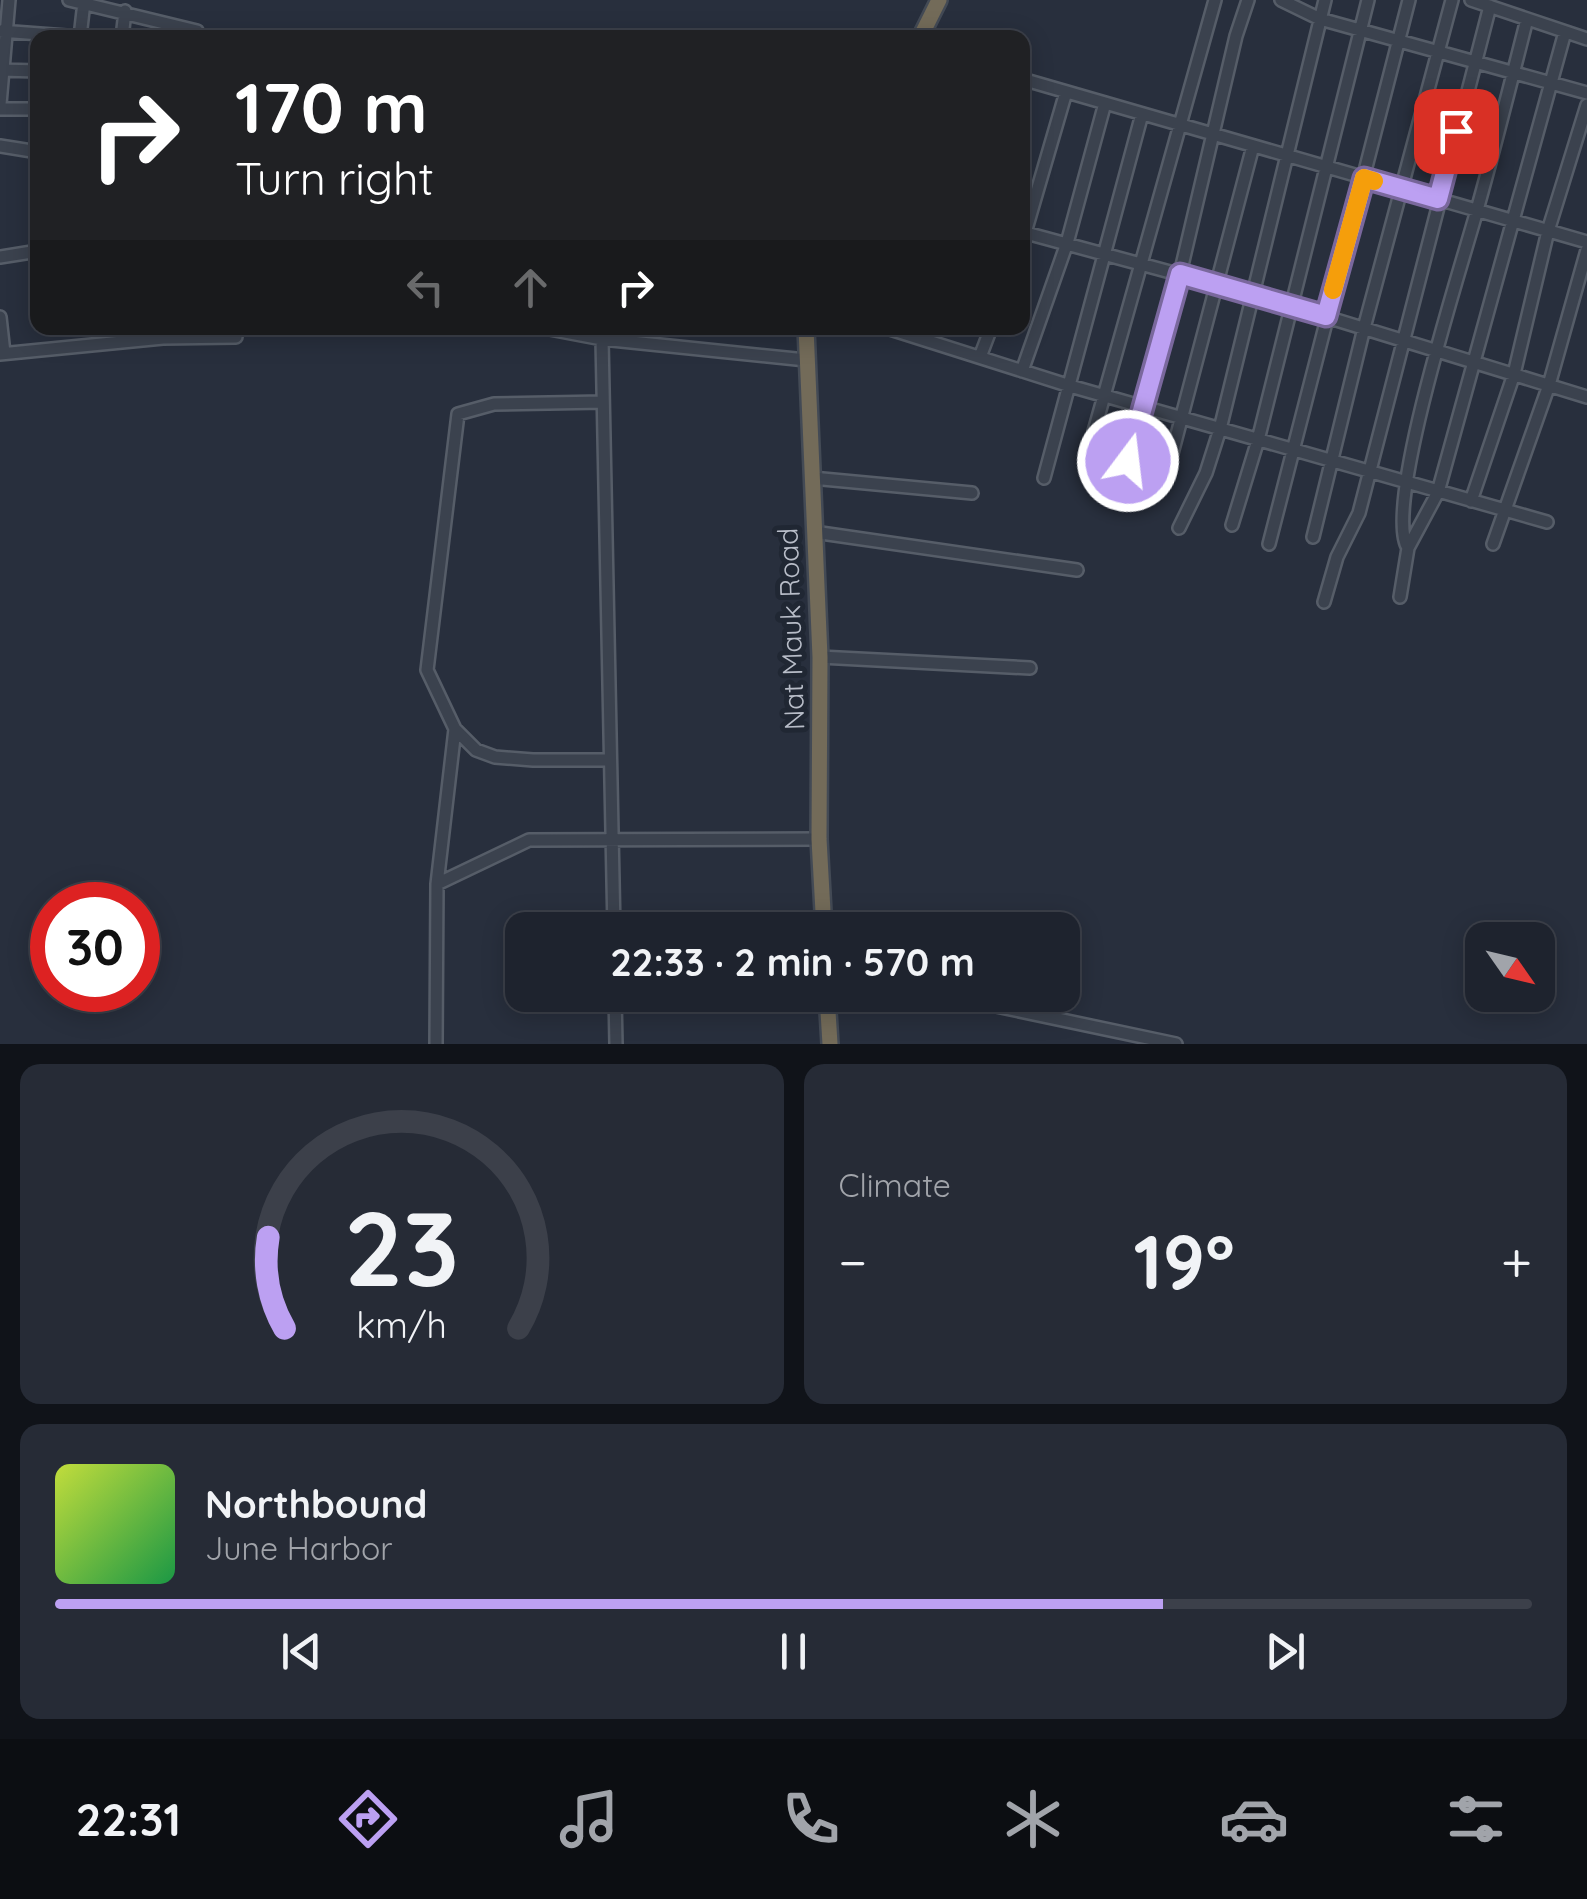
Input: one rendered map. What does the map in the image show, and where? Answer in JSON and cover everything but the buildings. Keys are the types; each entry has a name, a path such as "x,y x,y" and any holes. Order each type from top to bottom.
{"highway":[{"path":"924,30 939,0"},
{"name":"Nat Mauk Road","path":"806,335 820,657 823,912"},
{"path":"828,1012 830,1044"}],"street":[{"path":"9,0 3,31 0,106 30,109"},
{"path":"69,0 194,30"},
{"path":"1086,460 1215,0"},
{"path":"1120,488 1180,274 1248,0"},
{"path":"1282,0 1320,19 1587,93"},
{"path":"1179,528 1206,473 1220,429 1325,0"},
{"path":"1232,525 1258,440 1368,0"},
{"path":"1269,544 1409,0"},
{"path":"1313,537 1452,0"},
{"path":"81,30 84,2"},
{"path":"1324,602 1338,558 1359,513 1370,472 1475,63 1481,2 1587,39"},
{"path":"123,30 125,12"},
{"path":"1408,548 1401,538 1406,482 1436,350 1528,19"},
{"path":"3,31 30,33"},
{"path":"1400,598 1408,548 1438,492 1565,32"},
{"path":"1,70 30,71"},
{"path":"1030,81 1587,242"},
{"path":"1030,217 1066,92"},
{"path":"1022,371 1067,243 1105,103"},
{"path":"1471,501 1514,374 1548,231 1587,106"},
{"path":"1044,478 1142,114"},
{"path":"0,146 30,151"},
{"path":"1164,484 1253,146"},
{"path":"1030,239 1067,243 1217,284 1587,396"},
{"path":"1493,544 1549,385 1587,250"},
{"path":"0,257 30,252"},
{"path":"0,317 2,354 125,342 155,335"},
{"path":"83,335 84,344"},
{"path":"124,335 125,342"},
{"path":"192,335 236,335"},
{"path":"581,335 806,360"},
{"path":"909,335 1104,396 1547,522"},
{"path":"980,357 988,335"},
{"path":"602,339 614,912"},
{"path":"604,402 494,404 458,414 426,670 455,729 476,750 494,757 533,760 610,760"},
{"path":"812,478 972,493"},
{"path":"814,532 1077,570"},
{"path":"820,657 1030,668"},
{"path":"436,1044 437,884 455,729"},
{"path":"437,884 529,840 820,839"},
{"path":"615,1012 616,1044"},
{"path":"1024,1012 1176,1044"}],"slow traffic":[{"path":"1333,290 1364,178 1374,181"}],"route":[{"path":"1128,461 1180,274 1326,316 1364,178 1438,199 1456,131"}]}
